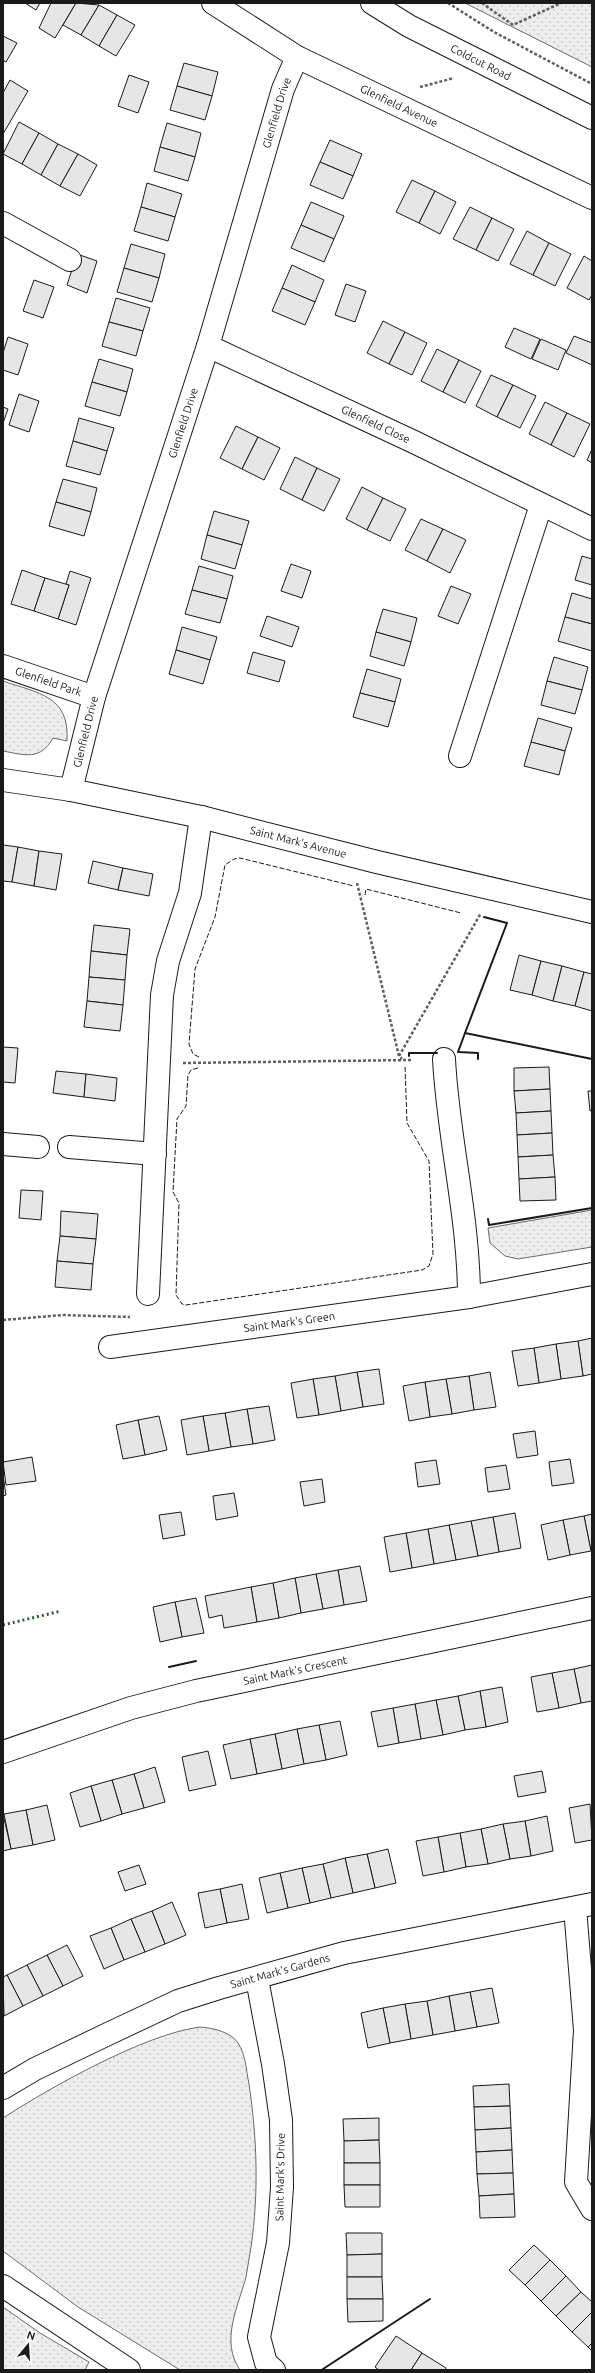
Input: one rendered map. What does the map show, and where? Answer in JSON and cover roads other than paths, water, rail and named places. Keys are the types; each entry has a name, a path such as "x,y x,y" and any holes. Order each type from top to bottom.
{"street":[{"name":"Glenfield Avenue","path":"213,3 297,56 592,198"},
{"name":"Coldcut Road","path":"372,3 409,26 592,118"},
{"name":"Glenfield Drive","path":"71,790 94,697 208,346 282,90 297,56"},
{"path":"3,223 70,260"},
{"name":"Glenfield Close","path":"208,346 414,442 592,529"},
{"path":"460,756 541,505"},
{"name":"Glenfield Park","path":"3,666 94,697"},
{"name":"Saint Mark's Avenue","path":"3,780 71,790 201,817 377,862 592,912"},
{"path":"148,1294 164,978 189,898 201,817"},
{"path":"444,1059 446,1101 469,1268 469,1297"},
{"path":"3,1144 38,1147"},
{"path":"68,1147 154,1154"},
{"name":"Saint Mark's Green","path":"110,1347 469,1297 592,1274"},
{"name":"Saint Mark's Crescent","path":"3,1752 131,1708 196,1691 592,1608"},
{"name":"Saint Mark's Gardens","path":"3,2088 35,2069 178,2002 219,1988 257,1979 344,1953 583,1906 585,2030 576,2182 592,2209"},
{"name":"Saint Mark's Drive","path":"257,1979 274,2064 281,2120 282,2187 278,2243 259,2337 266,2363 274,2370"},
{"path":"3,2286 129,2370"}]}
